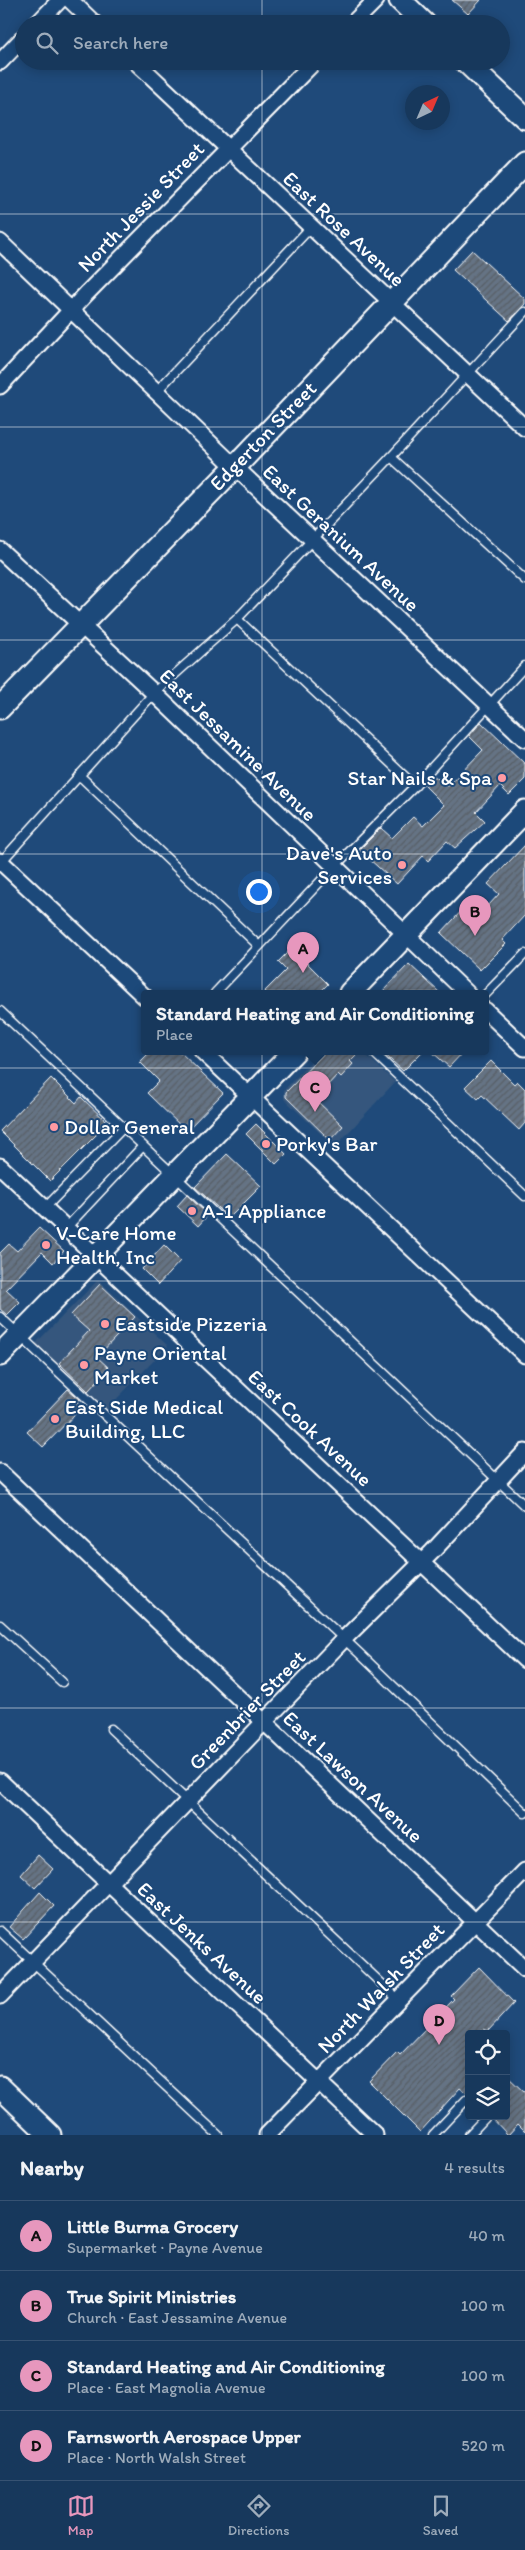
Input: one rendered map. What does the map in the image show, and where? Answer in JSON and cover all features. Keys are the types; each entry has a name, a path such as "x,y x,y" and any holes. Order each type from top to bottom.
{"street":[{"path":"46,15 60,0"},
{"path":"70,0 86,15"},
{"path":"361,15 376,0"},
{"path":"400,0 416,15"},
{"path":"0,62 15,46"},
{"name":"East Rose Avenue","path":"145,70 525,428"},
{"name":"North Jessie Street","path":"0,386 71,310 306,70"},
{"path":"474,70 525,118"},
{"name":"Edgerton Street","path":"0,708 235,467 525,163"},
{"name":"East Geranium Avenue","path":"0,242 312,540 525,739"},
{"name":"East Jessamine Avenue","path":"0,552 154,693 464,990"},
{"path":"353,990 525,811"},
{"path":"0,862 141,993"},
{"path":"489,1014 525,1048"},
{"path":"206,1055 525,1354"},
{"path":"0,1355 176,1176 291,1055"},
{"name":"East Cook Avenue","path":"0,1166 525,1660"},
{"name":"Greenbrier Street","path":"0,1996 34,1963 344,1639 422,1563 525,1452"},
{"name":"East Lawson Avenue","path":"0,1472 525,1969"},
{"name":"East Jenks Avenue","path":"0,1781 375,2135"},
{"name":"North Walsh Street","path":"267,2135 525,1871"},
{"path":"0,2088 50,2135"}],"lane":[{"path":"157,391 311,227"},
{"path":"0,862 154,693 238,619 392,457 467,373 525,312"},
{"path":"392,457 525,580"},
{"path":"238,619 415,786"},
{"path":"218,990 334,867 415,786 525,666"},
{"path":"79,775 259,946"},
{"path":"489,991 525,954"},
{"path":"0,1011 525,1506"},
{"path":"376,1055 525,1196"},
{"path":"45,1208 124,1127"},
{"path":"66,1228 143,1146"},
{"path":"0,1317 344,1639 525,1813"},
{"path":"0,1625 62,1682"},
{"path":"111,1729 399,2000"},
{"path":"0,1931 218,2135"},
{"path":"433,2135 465,2104"},
{"path":"469,2135 482,2120"}],"shaded area":[{"path":"317,1055 366,1055 395,1082 335,1147 284,1099 284,1090"},
{"path":"98,1280 168,1346 105,1411 35,1344"}],"building":[{"path":"452,0 481,0 468,14"},
{"path":"472,250 525,299 525,304 509,321 453,270"},
{"path":"481,722 525,764 525,779 509,795 500,786 476,812 485,821 455,848 447,841 428,861 423,856 397,884 359,850 381,828 392,838 413,817 423,826 444,805 425,786 434,776 448,786 483,750 469,736"},
{"path":"525,845 525,915 502,940 506,944 480,970 441,933 466,906 478,917 499,894 488,884"},
{"path":"292,948 328,984 322,990 266,990 286,970 278,962"},
{"path":"409,964 437,990 384,990"},
{"path":"147,1055 183,1055 223,1093 186,1131 147,1093 159,1081 140,1062"},
{"path":"322,1055 356,1055 350,1061 353,1064 341,1077 338,1074 315,1099 343,1126 330,1140 286,1097 286,1092"},
{"path":"385,1055 419,1055 403,1071"},
{"path":"436,1055 460,1055 449,1067"},
{"path":"491,1061 514,1084 517,1081 525,1089 525,1123 519,1130 482,1095 478,1099 465,1087"},
{"name":"Dollar General","path":"51,1078 76,1103 81,1097 108,1123 50,1181 0,1131"},
{"name":"Porky's Bar","path":"256,1124 286,1154 276,1164 246,1134"},
{"path":"227,1154 261,1186 229,1218 195,1187"},
{"name":"A-1 Appliance","path":"187,1195 208,1215 198,1226 177,1206"},
{"path":"39,1228 64,1251 53,1263 42,1252 6,1289 20,1302 7,1315 0,1309 0,1253 9,1244 17,1251"},
{"path":"164,1245 180,1261 158,1285 142,1269"},
{"name":"Eastside Pizzeria","path":"100,1284 135,1317 97,1357 109,1368 88,1391 59,1363 89,1331 71,1315"},
{"name":"East Side Medical Building, LLC","path":"68,1389 80,1399 77,1402 82,1407 43,1447 27,1432"},
{"path":"38,1855 53,1869 35,1888 21,1875"},
{"path":"40,1892 54,1906 23,1939 9,1927"},
{"path":"479,1967 514,2003 489,2030 465,2030 465,2092 460,2088 420,2132 369,2081 397,2052 400,2055 454,1999 451,1996"},
{"path":"510,2079 525,2093 525,2131 518,2124 508,2135 494,2120 510,2120"}],"place":[{"name":"Star Nails & Spa","path":"502,778"},
{"name":"Dave's Auto Services","path":"402,865"},
{"name":"True Spirit Ministries","path":"475,936"},
{"name":"Little Burma Grocery","path":"303,973"},
{"name":"Standard Heating and Air Conditioning","path":"315,1112"},
{"name":"Dollar General","path":"54,1127"},
{"name":"Porky's Bar","path":"266,1144"},
{"name":"A-1 Appliance","path":"192,1211"},
{"name":"V-Care Home Health, Inc","path":"46,1245"},
{"name":"Eastside Pizzeria","path":"105,1324"},
{"name":"Payne Oriental Market","path":"84,1365"},
{"name":"East Side Medical Building, LLC","path":"55,1419"},
{"name":"Farnsworth Aerospace Upper","path":"439,2045"}]}
